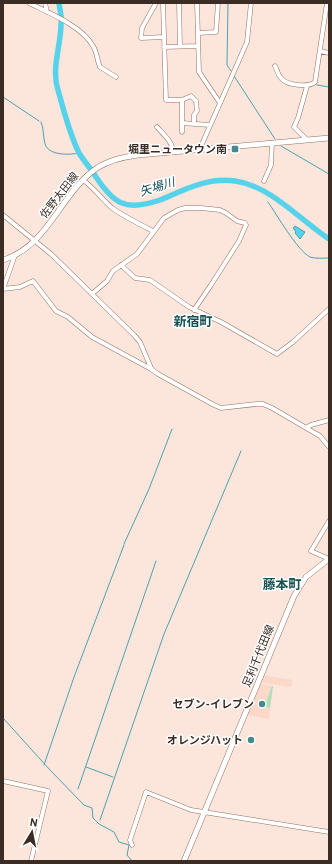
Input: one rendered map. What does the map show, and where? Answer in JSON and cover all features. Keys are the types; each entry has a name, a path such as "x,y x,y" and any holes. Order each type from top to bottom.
{"main road":[{"name":"佐野太田線","path":"3,260 15,255 35,241 83,180 96,169 112,160 202,149 329,138"},
{"name":"足利千代田線","path":"184,861 294,596 306,577 329,559"}],"street":[{"path":"29,3 66,22 88,38 95,49 101,68 116,77"},
{"path":"45,3 47,12"},
{"path":"156,3 142,28 140,38 164,37"},
{"path":"163,3 166,100 182,100 191,96 196,101 198,111 194,114 194,124"},
{"path":"179,3 180,46"},
{"path":"197,3 199,72 220,103"},
{"path":"198,32 216,32 218,3"},
{"path":"202,149 202,144 247,42 251,3"},
{"path":"275,66 281,78 286,82 307,86 315,82 328,3"},
{"path":"164,47 198,46"},
{"path":"320,51 329,53"},
{"path":"307,86 294,127 307,140"},
{"path":"182,100 182,132"},
{"path":"182,123 210,125"},
{"path":"157,127 170,143 173,148 173,152"},
{"path":"264,181 272,165 272,143"},
{"path":"83,180 112,207 123,215 153,231"},
{"path":"93,293 107,281 113,271 136,254 164,218 185,208 202,208 222,211 234,220 246,224 239,241 194,310"},
{"path":"3,215 35,241 93,293 140,342 151,368"},
{"path":"15,255 3,289 20,287 33,281 56,311 68,317 92,337 151,368 158,374 214,406 221,408 263,404 320,436 329,447"},
{"path":"121,266 135,278 150,280 194,310 220,322 277,354 293,342 329,309"},
{"path":"306,428 329,420"},
{"path":"329,521 311,551 329,559"},
{"path":"3,782 48,791 31,861"},
{"path":"132,845 130,840 146,792 187,809 204,813 329,832"}],"shaded area":[{"path":"263,675 293,680 291,687 260,682"},
{"path":"260,684 273,686 269,719 247,715"}],"green space":[{"path":"273,686 270,708 265,706"}],"water":[{"path":"295,226 305,232 300,239 293,228"}],"waterway":[{"name":"矢場川","path":"59,3 61,14 61,32 56,65 56,82 58,90 75,145 107,192 118,201 131,205 141,205 160,200 196,185 215,181 235,181 248,184 273,197 329,239"},
{"path":"228,3 227,65 231,71"},
{"path":"234,76 275,139"},
{"path":"317,85 329,87"},
{"path":"3,97 39,121"},
{"path":"41,122 47,148 60,154 79,153"},
{"path":"281,146 329,174"},
{"path":"268,202 293,240 305,253 312,258 329,258"},
{"path":"124,544 149,489 172,429"},
{"path":"100,820 164,634 241,451"},
{"path":"44,765 74,677 124,545"},
{"path":"78,789 156,561"},
{"path":"3,718 84,805 92,808 93,818 99,824 114,832 119,842 129,845 127,855 132,861"},
{"path":"86,767 113,777"}],"place":[{"name":"堀里ニュータウン南","path":"235,149"},
{"name":"セブン-イレブン","path":"262,704"},
{"name":"オレンジハット","path":"251,740"}],"district":[{"name":"新宿町","path":"193,321"},
{"name":"藤本町","path":"282,584"}]}
